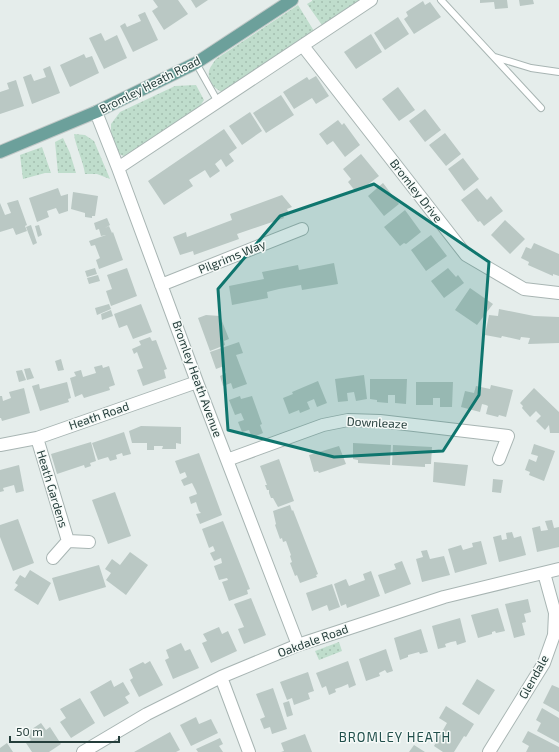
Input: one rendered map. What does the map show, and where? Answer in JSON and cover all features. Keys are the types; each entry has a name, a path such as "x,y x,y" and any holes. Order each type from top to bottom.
{"main road":[{"name":"Bromley Heath Road","path":"0,152 96,112 196,63 292,0"}],"street":[{"path":"118,168 371,0"},
{"name":"Bromley Drive","path":"303,46 466,255 524,289 559,293"},
{"name":"Bromley Heath Avenue","path":"96,112 162,285 197,382 298,645"},
{"name":"Pilgrims Way","path":"162,285 302,229"},
{"name":"Heath Road","path":"0,445 37,438 197,382"},
{"name":"Downleaze","path":"227,460 323,425 348,420 511,431 500,459"},
{"name":"Heath Gardens","path":"37,438 68,541"},
{"name":"Heath Gardens","path":"68,541 89,542"},
{"name":"Heath Gardens","path":"53,558 68,541"},
{"name":"Oakdale Road","path":"83,752 147,714 221,677 298,645 444,597 544,572 559,570"},
{"name":"Glendale","path":"489,752 544,663 554,635 555,613 544,572"},
{"path":"221,677 249,752"}],"lane":[{"path":"441,0 541,108"},
{"path":"494,56 531,68 559,72"},
{"path":"196,63 218,102"}],"highlighted area":[{"path":"374,184 489,262 479,395 443,451 334,457 228,430 218,289 280,216"}],"green space":[{"path":"312,0 362,0 324,28 307,4"},
{"path":"298,5 314,31 222,92 214,86 209,78 209,71 216,59"},
{"path":"196,85 204,100 196,112 126,157 117,153 111,141 111,124 120,112 175,86"},
{"path":"74,134 85,135 94,141 110,179 97,174 85,174"},
{"path":"63,138 70,153 76,173 58,173 55,142"},
{"path":"42,147 51,173 45,173 23,179 20,155"},
{"path":"339,642 342,651 319,660 315,651"}],"building":[{"path":"153,0 178,0 188,14 164,30 152,11 158,7"},
{"path":"191,0 208,0 196,8"},
{"path":"480,0 507,0 508,8 495,9 494,2 480,3"},
{"path":"519,0 533,0 534,4 520,6"},
{"path":"423,1 425,5 430,2 441,17 414,34 404,19 408,16 406,12"},
{"path":"145,12 158,40 133,52 120,26 125,23 127,27 141,21 138,15"},
{"path":"398,17 409,34 385,50 374,33"},
{"path":"101,33 105,41 117,35 127,58 104,69 89,38"},
{"path":"371,34 382,52 356,69 344,52"},
{"path":"84,54 86,58 92,56 99,73 70,87 60,65"},
{"path":"50,66 60,93 32,104 23,77 31,74 34,81 46,77 43,69"},
{"path":"316,76 329,96 316,104 312,98 294,109 283,92 307,77 309,80"},
{"path":"16,80 24,106 0,114 0,92 9,89 7,83"},
{"path":"398,87 415,110 399,121 382,99"},
{"path":"281,95 294,115 266,133 253,113"},
{"path":"425,109 441,130 425,142 409,121"},
{"path":"250,112 262,131 242,145 229,126"},
{"path":"338,120 342,125 344,123 360,145 345,157 333,141 327,145 319,134"},
{"path":"224,129 237,148 229,154 234,161 226,167 221,159 215,164 220,171 210,178 205,170 189,180 193,186 164,205 148,181"},
{"path":"445,133 461,154 446,166 429,145"},
{"path":"361,154 379,176 362,189 361,187 356,192 348,182 351,179 343,169"},
{"path":"463,158 479,179 464,191 448,169"},
{"path":"383,183 399,204 384,216 368,196"},
{"path":"58,188 61,196 68,194 68,211 59,214 56,208 47,211 49,217 37,222 29,198"},
{"path":"477,188 487,200 491,196 503,211 484,226 480,221 478,222 461,200"},
{"path":"73,192 98,196 95,216 92,216 92,218 85,217 85,213 71,209"},
{"path":"282,195 292,207 287,209 289,214 283,216 284,218 237,234 239,239 194,255 193,251 180,255 173,237 186,232 187,237 232,220 230,214"},
{"path":"18,200 27,225 25,226 27,231 16,235 13,228 0,232 0,203 5,215 11,213 7,203"},
{"path":"405,210 421,232 406,244 404,243 400,246 384,227"},
{"path":"107,218 110,225 105,228 109,226 112,233 113,232 123,260 99,269 96,260 100,258 95,245 91,246 89,241 106,235 101,236 99,229 96,230 94,223"},
{"path":"505,220 525,239 510,254 491,235"},
{"path":"31,225 37,243 33,245 26,227"},
{"path":"39,225 42,235 38,237 35,226"},
{"path":"431,235 447,256 426,271 411,250"},
{"path":"534,243 559,254 559,276 553,274 553,276 528,265 529,262 521,258 526,247 531,249"},
{"path":"334,263 338,284 302,290 301,285 279,289 267,292 268,298 232,305 229,286 264,279 262,272 298,265 299,270"},
{"path":"95,268 97,274 87,277 85,271"},
{"path":"127,268 137,296 111,306 106,291 112,289 107,275"},
{"path":"448,268 456,277 458,275 464,283 444,298 431,281"},
{"path":"98,275 100,281 89,284 87,278"},
{"path":"470,288 493,304 477,325 455,310"},
{"path":"109,304 111,309 97,315 95,308"},
{"path":"141,304 152,332 133,339 127,325 119,328 114,314"},
{"path":"499,309 534,316 559,317 559,343 528,344 530,338 521,337 520,340 502,336 501,338 485,335 489,315 498,316"},
{"path":"111,310 113,316 102,320 101,314"},
{"path":"206,315 220,316 229,339 224,341 225,345 210,351 198,318"},
{"path":"150,337 152,341 156,340 167,369 164,370 166,378 143,386 137,370 143,368 137,352 134,354 132,349 141,345 139,341"},
{"path":"239,342 243,353 236,355 247,384 233,389 231,383 223,386 220,376 226,373 224,366 216,369 210,352"},
{"path":"61,359 64,370 58,371 55,361"},
{"path":"102,365 103,368 109,366 115,385 109,387 110,390 84,398 82,394 75,397 70,378 76,376 74,372 81,370 83,377 96,373 94,367"},
{"path":"30,368 34,378 27,380 24,369"},
{"path":"22,370 26,380 19,382 16,371"},
{"path":"364,375 367,399 356,401 354,392 347,393 348,401 338,402 335,379"},
{"path":"370,379 407,379 406,404 395,403 395,395 388,395 388,403 377,402 377,400 370,399"},
{"path":"318,381 327,403 317,407 314,399 307,402 310,409 300,413 299,410 289,414 283,398 293,394 292,392"},
{"path":"67,382 71,398 68,399 69,402 40,411 32,386 39,384 40,389"},
{"path":"416,382 453,382 452,407 440,407 440,398 433,398 433,405 416,405"},
{"path":"491,385 513,390 506,417 486,414 488,406 482,404 480,412 461,407 465,391 474,393 476,386 490,389"},
{"path":"24,388 30,413 2,421 0,418 0,396 2,396 3,401 11,398 9,392"},
{"path":"534,388 559,412 559,433 550,433 549,425 545,430 536,421 541,416 536,411 530,417 522,408 523,406 520,403"},
{"path":"240,396 241,399 252,396 262,424 260,425 263,433 252,438 249,430 242,432 238,422 244,420 241,413 235,415 229,400"},
{"path":"141,426 181,427 181,444 176,443 176,449 162,449 163,446 154,446 154,450 147,450 147,443 132,443 129,431"},
{"path":"124,432 131,454 123,456 122,453 116,455 117,459 110,461 108,457 98,460 92,443"},
{"path":"91,442 96,461 90,463 91,466 85,468 84,465 57,474 51,454"},
{"path":"353,443 391,445 390,465 358,463 358,460 353,459"},
{"path":"534,444 555,451 544,481 529,475 530,472 525,470 529,459 536,462 538,456 531,454"},
{"path":"393,445 432,447 431,464 425,464 425,467 392,465"},
{"path":"339,446 346,464 319,473 318,471 314,472 309,455"},
{"path":"199,453 222,515 200,524 196,514 201,513 196,502 191,504 189,497 197,494 196,491 192,483 184,486 181,480 187,477 185,472 180,474 175,461"},
{"path":"279,459 294,501 278,507 273,498 271,498 269,490 267,490 265,485 267,485 260,466"},
{"path":"434,462 468,465 465,486 433,482"},
{"path":"19,465 24,491 16,493 14,485 3,488 4,491 0,492 0,470"},
{"path":"493,479 503,480 501,493 492,492"},
{"path":"115,492 131,536 108,544 92,500"},
{"path":"290,505 318,574 316,575 317,577 300,583 297,575 295,576 290,563 292,562 291,555 286,541 283,542 282,538 280,539 275,525 273,511"},
{"path":"18,519 34,563 13,571 0,537 0,525"},
{"path":"552,520 554,528 559,527 559,547 537,552 532,528 540,526 541,531 548,530 545,521"},
{"path":"223,521 250,589 247,590 248,594 229,601 222,582 228,580 227,578 219,580 214,566 222,563 221,558 214,561 210,553 215,551 213,546 209,548 202,529"},
{"path":"512,532 514,538 521,536 526,555 499,562 493,537 501,535 502,540 507,539 506,533"},
{"path":"481,541 487,564 455,573 448,549 461,545 463,550 473,547 472,543"},
{"path":"427,550 430,559 444,556 450,575 422,582 416,559 423,557 421,551"},
{"path":"130,552 148,565 126,595 106,580 111,573 105,569 112,559 120,565"},
{"path":"402,561 411,584 385,594 378,575 396,569 394,564"},
{"path":"99,565 106,587 59,601 52,578"},
{"path":"30,570 51,583 38,605 14,590 18,585 15,583 20,575 25,578"},
{"path":"371,571 380,596 347,608 346,604 341,606 334,584 346,579 349,586 365,580 363,574"},
{"path":"332,584 340,607 329,611 327,605 312,611 306,593"},
{"path":"251,598 266,635 244,644 238,629 244,627 234,604"},
{"path":"528,599 531,612 524,614 526,622 522,623 525,635 514,638 505,604"},
{"path":"498,608 505,631 496,633 495,631 492,632 492,634 478,638 471,615"},
{"path":"460,618 466,642 457,645 456,641 451,642 445,644 446,647 438,649 432,626"},
{"path":"219,627 222,634 228,631 237,651 211,663 202,643 207,641 203,634"},
{"path":"421,629 428,652 420,654 419,652 408,655 408,657 400,660 394,638"},
{"path":"181,643 185,651 190,649 199,668 173,679 165,660 169,658 166,650"},
{"path":"386,649 393,671 387,673 385,670 379,673 380,676 366,681 359,659"},
{"path":"150,661 163,685 139,697 130,680 133,678 129,669 143,662 145,664"},
{"path":"348,661 356,685 349,688 348,684 335,689 336,692 329,695 326,686 322,688 316,673"},
{"path":"308,672 314,691 308,693 310,699 294,705 292,698 287,700 280,682"},
{"path":"477,679 495,690 479,715 462,704"},
{"path":"111,680 114,687 123,682 130,694 125,697 129,703 104,717 90,692"},
{"path":"552,685 559,688 559,712 543,703"},
{"path":"273,688 287,729 272,734 270,727 264,729 260,719 265,717 256,694"},
{"path":"80,698 95,723 71,738 60,722 66,718 60,709"},
{"path":"289,701 293,715 287,717 283,703"},
{"path":"446,706 474,724 454,752 443,752 434,746 447,723 439,718"},
{"path":"542,708 559,718 559,743 537,731 541,723 536,720"},
{"path":"196,717 199,724 211,719 218,733 191,746 180,725"},
{"path":"41,723 46,730 50,727 61,744 49,752 32,752 26,743 31,740 26,733"},
{"path":"528,731 559,747 559,752 526,752 529,746 522,742"},
{"path":"170,732 180,750 176,752 134,752"},
{"path":"305,734 312,752 281,752 284,751 281,743"},
{"path":"220,738 223,744 219,746 223,752 198,752 196,749"},
{"path":"7,743 13,752 0,752 0,748"},
{"path":"414,745 425,752 409,752"}],"district":[{"name":"BROMLEY HEATH","path":"395,737"}]}
